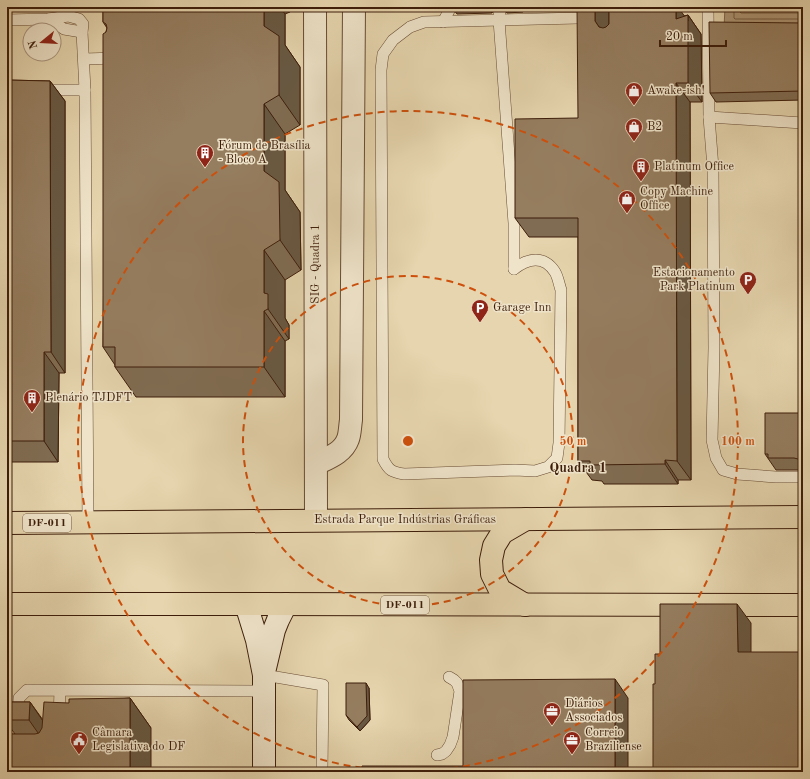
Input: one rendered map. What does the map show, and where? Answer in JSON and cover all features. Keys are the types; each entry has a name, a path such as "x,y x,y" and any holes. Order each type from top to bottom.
{"main road":[{"name":"Estrada Parque Indústrias Gráficas","path":"7,524 88,522 803,517"},
{"path":"525,605 500,590 492,574 491,560 494,546 502,533 526,519"},
{"name":"DF-011","path":"7,604 803,605"}],"street":[{"name":"SIG - Quadra 1","path":"315,7 316,520"},
{"path":"316,464 331,457 342,449 348,439 351,420 354,7"},
{"path":"246,604 257,640 264,683 264,772"},
{"path":"264,683 274,630 286,604"}],"lane":[{"path":"444,22 451,7"},
{"path":"500,7 499,20 514,223 514,270 527,261 536,260 547,263 555,272 561,290 560,443 558,458 548,467 535,471 515,470 404,474 393,472 387,468 383,459 381,70 383,54 393,40 410,27 424,22 444,22 499,20 578,18"},
{"path":"708,7 709,118 713,168 714,348 712,440 716,458 723,470 737,474 776,477 803,477"},
{"path":"7,20 49,20 68,16 79,19 83,24 82,32 85,90 88,522"},
{"path":"84,59 121,58"},
{"path":"30,90 85,90"},
{"path":"709,118 803,123"},
{"path":"437,755 446,751 450,745 453,736 460,691 457,683 449,677"},
{"path":"18,730 19,698 27,690 264,683 323,685 322,772"},
{"path":"59,725 60,690"}],"water":[{"path":"725,7 803,7 803,28 724,28"}],"building":[{"name":"Fórum de Brasília - Bloco A","path":"103,7 264,7 264,26 279,36 279,95 264,104 264,171 279,182 280,240 264,250 264,293 268,294 268,309 264,311 264,367 115,367 115,347 103,347 103,34 106,32 107,28 106,24 103,22"},
{"path":"454,7 490,7 489,9 454,10"},
{"path":"503,7 520,7 520,8 504,9"},
{"name":"Platinum Office","path":"577,7 595,7 595,21 599,27 603,28 609,24 609,7 676,7 676,19 688,15 688,83 676,83 677,461 665,460 665,464 590,465 590,461 578,461 578,218 515,218 515,119 578,118"},
{"path":"709,22 803,23 803,91 710,93"},
{"path":"7,80 50,81 51,352 44,352 44,441 7,441"},
{"path":"765,413 803,413 803,461 794,458 768,458 768,454 765,454"},
{"path":"660,604 737,604 738,652 803,652 803,772 653,772 653,684 655,684 655,654 660,654"},
{"name":"Diários Associados","path":"615,679 615,772 362,772 362,766 463,766 463,680"},
{"path":"346,683 366,683 367,716 357,727 346,715"},
{"name":"Câmara Legislativa do DF","path":"130,698 130,772 7,772 7,734 39,733 42,728 44,702 69,703 69,699"},
{"path":"7,702 30,702 29,720 7,720"}],"place":[{"name":"Awake-ish!","path":"634,106"},
{"name":"B2","path":"634,142"},
{"name":"Fórum de Brasília - Bloco A","path":"205,168"},
{"name":"Platinum Office","path":"641,182"},
{"name":"Copy Machine Office","path":"627,214"},
{"name":"Estacionamento Park Platinum","path":"748,295"},
{"name":"Garage Inn","path":"480,323"},
{"name":"Plenário TJDFT","path":"32,413"},
{"name":"Diários Associados","path":"552,726"},
{"name":"Câmara Legislativa do DF","path":"79,755"},
{"name":"Correio Braziliense","path":"572,755"}],"district":[{"name":"Quadra 1","path":"578,468"}]}
